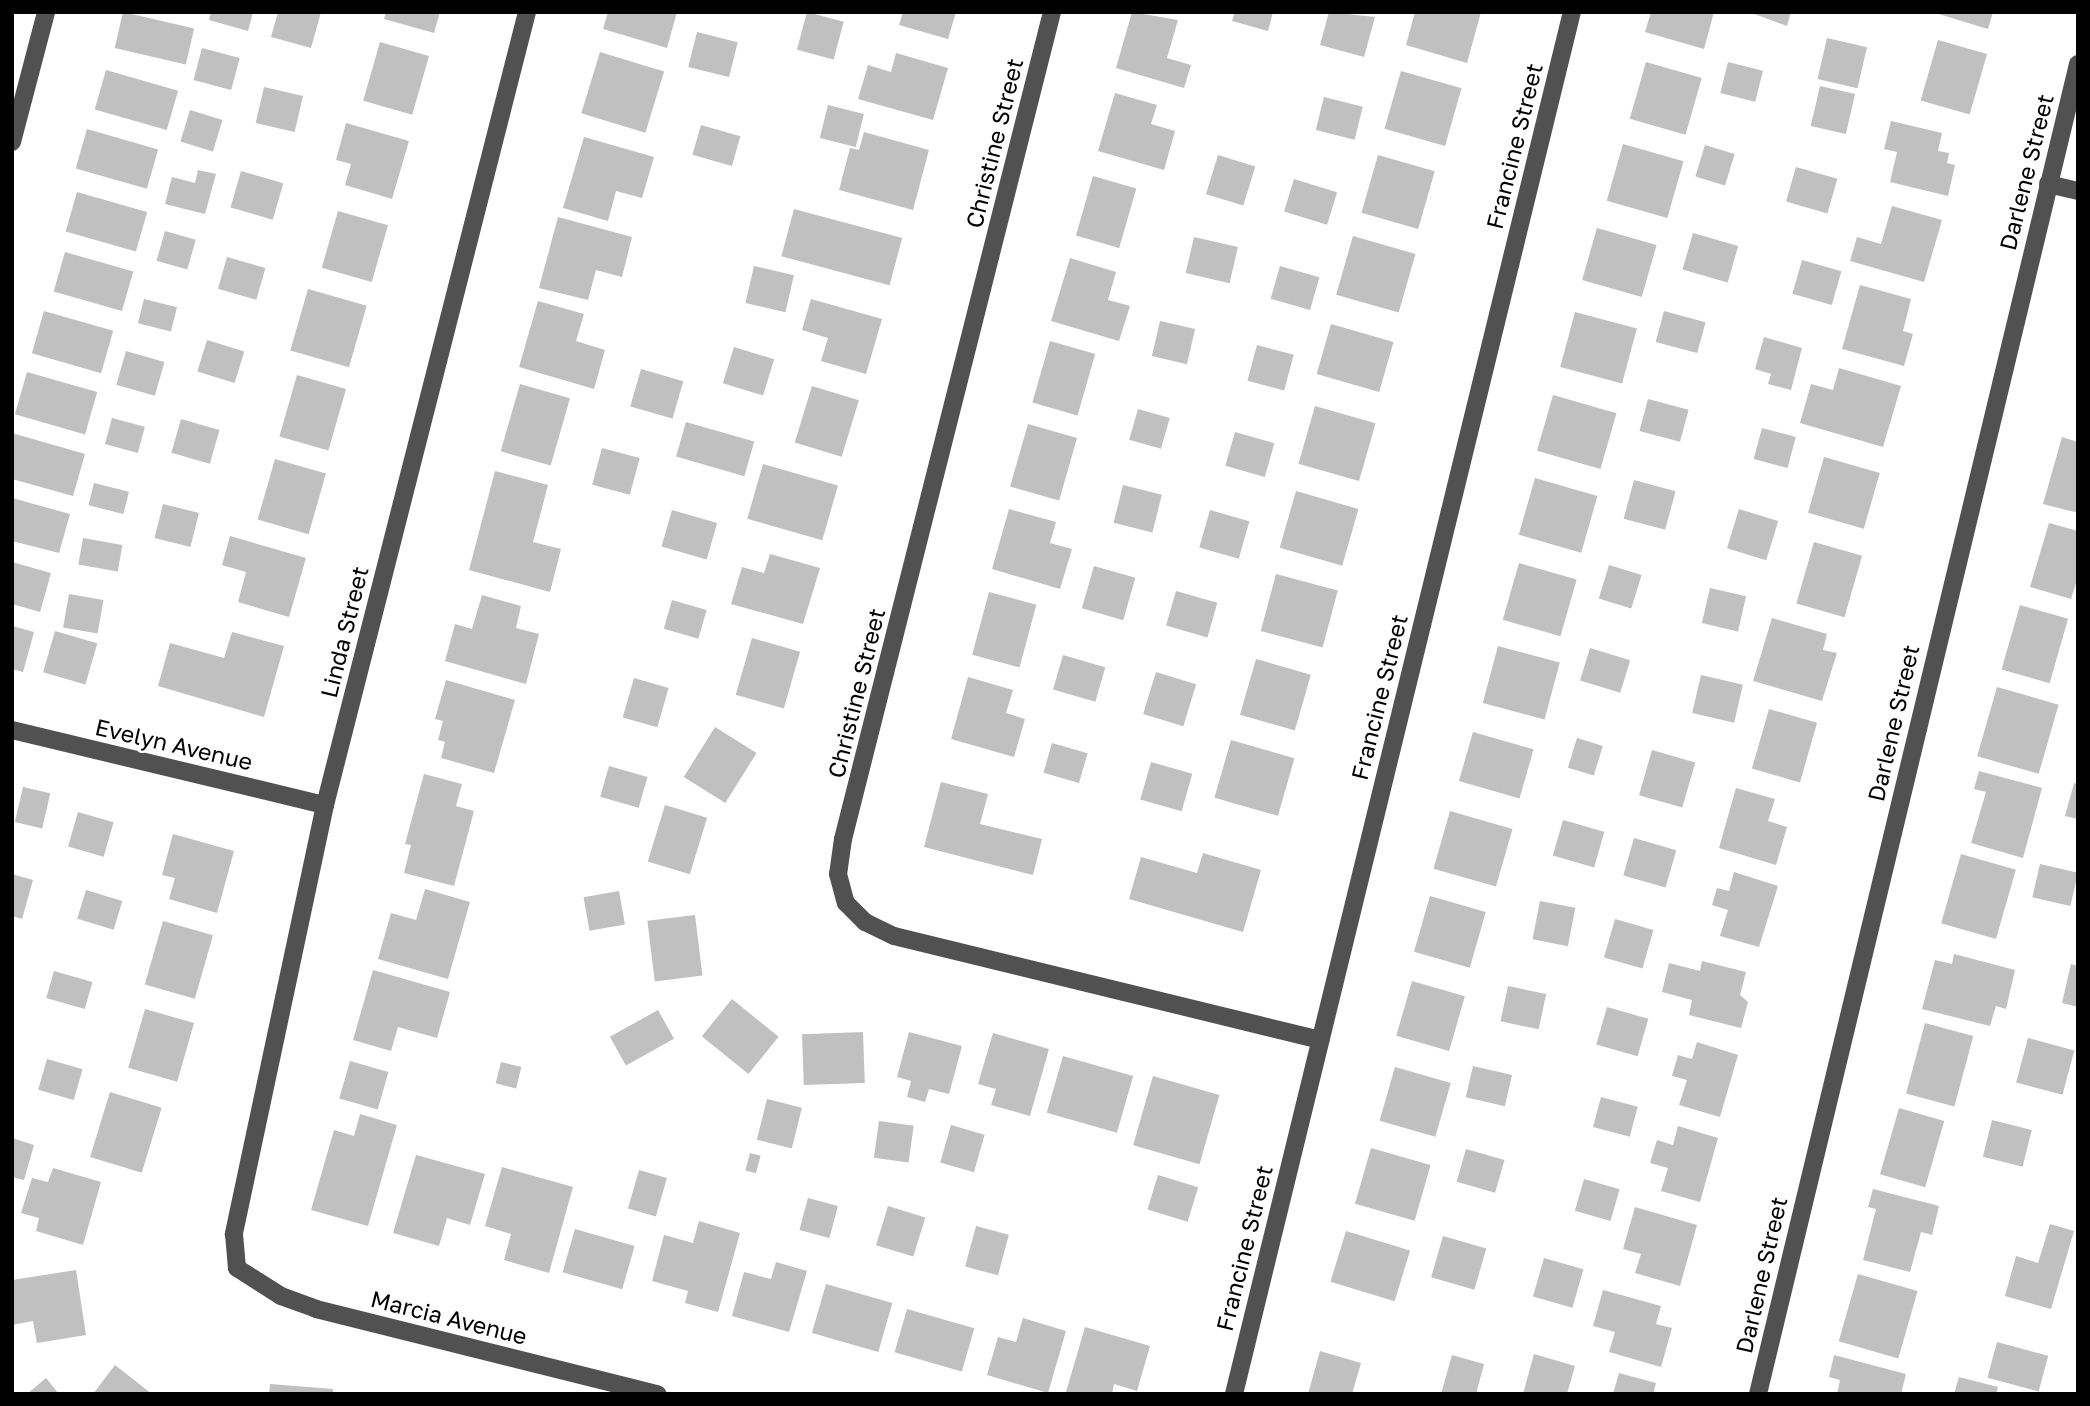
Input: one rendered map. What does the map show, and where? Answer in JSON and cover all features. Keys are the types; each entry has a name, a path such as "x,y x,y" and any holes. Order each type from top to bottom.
{"street":[{"path":"12,142 46,12"},
{"name":"Linda Street","path":"237,1268 234,1234 244,1172 325,805 527,12"},
{"name":"Christine Street","path":"1052,12 843,839 841,883 846,903 865,922 894,936 1320,1040"},
{"name":"Francine Street","path":"1234,1394 1572,12"},
{"name":"Darlene Street","path":"1758,1394 2078,64"},
{"path":"2048,184 2078,191"},
{"name":"Evelyn Avenue","path":"12,730 325,805"},
{"name":"Marcia Avenue","path":"237,1268 253,1282 316,1309 658,1394"}],"building":[{"path":"123,12 194,28 186,64 115,48"},
{"path":"211,12 253,12 248,31 209,20"},
{"path":"278,12 321,12 311,48 271,37"},
{"path":"386,12 440,12 434,33 384,19"},
{"path":"608,12 677,12 667,48 603,29"},
{"path":"807,12 844,22 834,60 797,50"},
{"path":"903,12 956,12 948,39 899,25"},
{"path":"1132,12 1178,20 1167,58 1191,65 1184,88 1116,68"},
{"path":"1235,12 1273,12 1268,31 1232,21"},
{"path":"1329,12 1375,17 1364,57 1320,45"},
{"path":"1415,12 1481,12 1467,63 1406,45"},
{"path":"1651,12 1714,12 1704,49 1645,32"},
{"path":"1749,12 1791,12 1787,26"},
{"path":"1932,12 1993,12 1988,29"},
{"path":"697,32 738,42 729,77 688,67"},
{"path":"1827,38 1867,47 1858,88 1818,79"},
{"path":"1938,40 1987,54 1970,115 1921,101"},
{"path":"380,42 429,56 412,115 363,101"},
{"path":"202,48 240,58 231,90 193,80"},
{"path":"600,52 664,72 645,133 581,113"},
{"path":"896,53 948,68 933,120 858,99 868,65 891,72"},
{"path":"1646,62 1702,78 1685,135 1630,119"},
{"path":"1728,62 1763,71 1755,102 1720,93"},
{"path":"106,70 178,91 167,130 95,109"},
{"path":"1401,71 1462,88 1445,146 1384,129"},
{"path":"1820,86 1855,94 1846,134 1811,126"},
{"path":"264,87 303,96 295,132 256,123"},
{"path":"1115,93 1157,105 1151,124 1175,131 1164,170 1098,151"},
{"path":"1324,97 1363,107 1355,140 1316,130"},
{"path":"828,105 864,114 856,147 820,138"},
{"path":"190,110 223,120 213,151 180,142"},
{"path":"1891,121 1942,133 1938,151 1949,153 1947,163 1955,165 1948,196 1890,182 1897,152 1884,149"},
{"path":"346,123 409,141 392,199 345,185 351,164 336,160"},
{"path":"701,125 740,136 732,166 692,155"},
{"path":"87,129 158,149 147,189 76,168"},
{"path":"864,132 929,150 913,210 839,190 850,148 859,150"},
{"path":"584,137 654,157 642,198 616,191 608,221 563,208"},
{"path":"1623,144 1684,161 1667,218 1607,201"},
{"path":"1705,145 1735,154 1725,186 1695,177"},
{"path":"1218,155 1255,166 1243,206 1206,194"},
{"path":"1378,155 1435,171 1418,229 1361,213"},
{"path":"1796,167 1837,179 1827,213 1786,202"},
{"path":"198,170 216,174 205,214 165,204 172,177 195,183"},
{"path":"241,171 283,183 273,220 231,208"},
{"path":"1093,176 1136,188 1119,248 1076,236"},
{"path":"1294,179 1337,192 1327,225 1284,212"},
{"path":"77,192 147,212 136,252 66,231"},
{"path":"1892,206 1942,220 1924,282 1850,261 1857,237 1881,244"},
{"path":"794,209 902,238 890,285 781,256"},
{"path":"338,211 388,225 372,282 322,268"},
{"path":"558,217 632,237 622,277 596,270 588,300 539,288"},
{"path":"1597,228 1657,245 1642,297 1582,280"},
{"path":"165,231 196,240 187,270 156,261"},
{"path":"1693,233 1738,246 1728,282 1683,270"},
{"path":"1353,236 1415,254 1399,313 1336,295"},
{"path":"1194,237 1238,247 1230,283 1186,273"},
{"path":"65,252 133,272 122,311 54,291"},
{"path":"227,257 265,268 256,300 218,289"},
{"path":"1070,258 1116,272 1108,300 1130,306 1119,341 1051,321"},
{"path":"1802,260 1841,271 1832,305 1792,294"},
{"path":"754,266 794,275 785,312 745,303"},
{"path":"1280,266 1319,277 1310,310 1271,299"},
{"path":"1860,285 1911,299 1903,331 1913,334 1904,366 1842,349"},
{"path":"308,289 367,306 349,367 290,351"},
{"path":"144,299 177,307 171,331 138,323"},
{"path":"811,299 882,319 866,374 821,361 828,338 802,330"},
{"path":"538,301 584,314 576,341 605,350 594,389 519,367"},
{"path":"44,311 113,331 101,373 32,353"},
{"path":"1664,311 1706,322 1697,353 1656,342"},
{"path":"1575,312 1637,329 1622,384 1560,367"},
{"path":"1160,321 1195,329 1187,364 1152,356"},
{"path":"1331,324 1393,342 1379,392 1317,374"},
{"path":"1764,337 1802,348 1791,390 1768,384 1771,374 1755,369"},
{"path":"207,340 244,351 235,383 197,372"},
{"path":"1050,341 1095,354 1078,415 1032,403"},
{"path":"1257,345 1294,355 1284,391 1247,381"},
{"path":"734,347 774,359 763,396 723,383"},
{"path":"126,351 164,362 155,396 116,385"},
{"path":"1839,368 1901,386 1883,447 1800,423 1811,384 1833,390"},
{"path":"641,369 683,381 673,419 630,406"},
{"path":"27,372 97,392 85,434 15,414"},
{"path":"297,375 346,389 328,451 279,437"},
{"path":"520,384 570,398 551,466 501,451"},
{"path":"812,386 859,400 842,457 795,442"},
{"path":"1553,395 1616,413 1600,469 1537,451"},
{"path":"1648,399 1689,410 1680,442 1639,431"},
{"path":"1315,406 1376,423 1359,481 1298,464"},
{"path":"1138,409 1170,418 1161,449 1129,440"},
{"path":"112,418 145,427 138,453 105,444"},
{"path":"181,419 219,430 210,464 171,453"},
{"path":"686,422 754,442 744,476 676,457"},
{"path":"1028,424 1077,438 1059,501 1010,486"},
{"path":"1762,428 1796,437 1788,468 1754,459"},
{"path":"1235,432 1274,443 1265,477 1225,466"},
{"path":"12,433 85,454 73,496 12,479"},
{"path":"2062,437 2078,442 2078,513 2043,504"},
{"path":"602,448 640,458 630,495 592,485"},
{"path":"1824,457 1880,473 1864,529 1808,513"},
{"path":"275,459 326,474 309,534 258,520"},
{"path":"763,464 838,485 822,540 747,519"},
{"path":"495,471 548,485 533,542 561,549 550,592 469,570"},
{"path":"1535,478 1597,496 1581,553 1519,535"},
{"path":"1634,480 1676,491 1665,530 1624,519"},
{"path":"94,483 129,492 123,514 88,505"},
{"path":"1123,485 1162,495 1152,533 1114,523"},
{"path":"1296,491 1358,509 1342,566 1280,548"},
{"path":"12,498 70,514 59,553 12,541"},
{"path":"163,504 199,513 190,547 155,538"},
{"path":"1009,509 1056,522 1050,543 1072,549 1060,589 992,569"},
{"path":"1739,509 1778,521 1766,560 1727,548"},
{"path":"672,510 717,523 707,559 662,547"},
{"path":"1210,510 1249,521 1239,559 1199,547"},
{"path":"2049,523 2078,531 2078,577 2071,599 2030,587"},
{"path":"230,536 306,558 289,617 238,602 246,572 222,565"},
{"path":"83,538 122,545 118,572 78,565"},
{"path":"1814,542 1862,556 1844,617 1796,604"},
{"path":"770,554 820,568 803,624 731,604 742,567 764,573"},
{"path":"12,562 51,573 40,612 12,604"},
{"path":"1519,563 1577,580 1560,636 1503,620"},
{"path":"1609,565 1642,575 1631,608 1599,598"},
{"path":"1094,566 1135,578 1123,620 1082,608"},
{"path":"1276,574 1338,591 1323,648 1261,631"},
{"path":"1710,588 1746,596 1738,631 1702,623"},
{"path":"1176,591 1217,603 1207,637 1166,626"},
{"path":"989,592 1036,605 1020,667 972,655"},
{"path":"69,594 103,600 98,634 63,627"},
{"path":"482,595 521,606 516,628 539,634 526,684 445,661 455,624 472,629"},
{"path":"672,600 707,610 698,639 664,629"},
{"path":"2020,605 2068,619 2050,683 2002,669"},
{"path":"1772,618 1827,634 1823,650 1837,653 1822,701 1753,681"},
{"path":"12,626 34,632 23,672 12,669"},
{"path":"55,631 97,643 85,684 43,672"},
{"path":"232,632 284,646 264,717 158,686 170,643 224,658"},
{"path":"752,638 800,652 784,708 736,695"},
{"path":"1498,646 1560,663 1545,720 1483,703"},
{"path":"1590,648 1630,660 1620,693 1580,681"},
{"path":"1063,655 1105,667 1095,702 1053,690"},
{"path":"1256,659 1311,675 1295,730 1240,715"},
{"path":"1156,672 1196,684 1183,726 1143,714"},
{"path":"1701,675 1743,685 1734,723 1692,713"},
{"path":"968,677 1013,690 1006,713 1025,719 1014,757 951,739"},
{"path":"634,678 669,688 657,727 623,717"},
{"path":"446,680 515,700 494,773 441,758 445,742 438,740 443,721 435,719"},
{"path":"1997,687 2059,705 2039,774 1977,756"},
{"path":"1769,709 1817,723 1800,782 1752,769"},
{"path":"715,727 757,753 725,803 684,777"},
{"path":"1473,732 1534,749 1520,798 1459,781"},
{"path":"1577,738 1603,746 1594,776 1568,768"},
{"path":"1231,740 1294,758 1278,816 1214,798"},
{"path":"1052,743 1088,753 1079,783 1043,773"},
{"path":"1652,750 1695,762 1682,808 1639,795"},
{"path":"1151,762 1192,774 1182,811 1140,799"},
{"path":"609,766 647,777 639,808 600,797"},
{"path":"1979,771 2042,788 2023,858 1971,843 1986,792 1974,789"},
{"path":"424,774 462,784 456,806 474,811 454,886 404,873 411,845 405,844"},
{"path":"941,782 988,794 980,824 1042,839 1033,875 924,847"},
{"path":"2074,783 2078,784 2078,819 2065,816"},
{"path":"23,787 50,793 42,828 15,822"},
{"path":"1736,788 1775,799 1768,821 1787,827 1776,865 1719,848"},
{"path":"665,805 707,818 690,874 648,861"},
{"path":"1450,811 1512,829 1496,887 1433,869"},
{"path":"78,812 114,822 104,857 68,847"},
{"path":"1563,820 1604,832 1594,867 1553,856"},
{"path":"173,834 234,851 217,913 169,899 175,878 162,875"},
{"path":"1634,838 1676,850 1666,888 1623,875"},
{"path":"1203,853 1261,870 1243,932 1129,899 1141,857 1197,873"},
{"path":"1961,854 2016,870 1996,939 1941,923"},
{"path":"2040,864 2078,873 2070,906 2032,897"},
{"path":"1734,872 1778,886 1759,947 1720,936 1728,910 1712,905 1717,888 1729,891"},
{"path":"12,874 33,880 22,919 12,916"},
{"path":"425,889 470,902 448,979 378,959 391,913 416,920"},
{"path":"86,890 122,901 114,930 77,919"},
{"path":"619,891 625,924 589,931 584,897"},
{"path":"1430,896 1486,912 1470,968 1414,952"},
{"path":"1540,901 1575,908 1568,946 1533,939"},
{"path":"695,915 702,976 655,981 647,921"},
{"path":"1615,919 1653,930 1642,968 1604,957"},
{"path":"163,921 213,935 195,999 145,984"},
{"path":"1954,954 2015,970 2006,1009 1996,1006 1990,1026 1922,1009 1935,960 1952,964"},
{"path":"1702,961 1746,972 1740,995 1748,1002 1741,1028 1689,1015 1692,1000 1662,992 1669,963 1700,971"},
{"path":"2071,964 2078,966 2078,1007 2062,1003"},
{"path":"373,970 450,992 437,1038 398,1027 391,1051 353,1040"},
{"path":"54,971 92,982 85,1009 46,998"},
{"path":"1412,981 1465,996 1449,1051 1396,1036"},
{"path":"1508,986 1546,994 1539,1029 1501,1021"},
{"path":"732,999 779,1037 748,1074 702,1036"},
{"path":"1607,1007 1648,1019 1638,1056 1596,1044"},
{"path":"145,1009 194,1023 177,1082 128,1068"},
{"path":"658,1010 674,1039 626,1066 610,1037"},
{"path":"1925,1023 1973,1036 1954,1106 1906,1094"},
{"path":"863,1032 865,1083 804,1085 802,1034"},
{"path":"909,1032 962,1046 949,1094 929,1089 925,1102 907,1097 911,1081 897,1077"},
{"path":"993,1033 1049,1049 1030,1116 991,1105 996,1089 978,1084"},
{"path":"2028,1038 2074,1050 2062,1095 2016,1082"},
{"path":"1697,1042 1738,1055 1720,1117 1679,1105 1687,1080 1672,1076 1678,1055 1692,1059"},
{"path":"1063,1056 1133,1076 1117,1133 1047,1113"},
{"path":"47,1059 83,1069 74,1100 38,1090"},
{"path":"350,1061 388,1072 378,1110 339,1098"},
{"path":"501,1062 521,1067 516,1088 496,1083"},
{"path":"1473,1066 1512,1075 1505,1106 1466,1097"},
{"path":"1395,1067 1451,1083 1435,1137 1380,1121"},
{"path":"1153,1076 1219,1095 1199,1164 1133,1145"},
{"path":"110,1092 162,1108 142,1173 90,1157"},
{"path":"1601,1097 1638,1107 1630,1137 1593,1127"},
{"path":"767,1099 802,1108 792,1148 757,1140"},
{"path":"1899,1108 1944,1121 1925,1187 1880,1174"},
{"path":"360,1114 397,1125 368,1226 311,1210 334,1130 354,1136"},
{"path":"1992,1120 2032,1130 2023,1167 1983,1157"},
{"path":"879,1121 914,1126 909,1163 874,1158"},
{"path":"951,1125 985,1135 974,1172 940,1162"},
{"path":"1678,1126 1718,1138 1700,1202 1661,1191 1668,1168 1650,1163 1657,1140 1673,1145"},
{"path":"12,1138 34,1145 24,1180 12,1177"},
{"path":"1371,1148 1431,1165 1415,1221 1355,1204"},
{"path":"1466,1149 1504,1160 1495,1193 1457,1182"},
{"path":"750,1153 761,1156 756,1173 745,1170"},
{"path":"416,1155 485,1174 470,1225 447,1218 439,1246 393,1233"},
{"path":"502,1167 573,1187 549,1273 504,1260 511,1234 485,1226"},
{"path":"53,1168 101,1182 83,1245 36,1231 39,1218 21,1213 32,1178 48,1182"},
{"path":"639,1170 667,1178 656,1216 628,1208"},
{"path":"1158,1175 1198,1187 1188,1222 1147,1209"},
{"path":"1584,1179 1620,1189 1610,1221 1575,1211"},
{"path":"1873,1189 1939,1206 1932,1235 1921,1232 1910,1272 1863,1260 1876,1209 1868,1207"},
{"path":"808,1198 838,1206 829,1238 799,1230"},
{"path":"888,1206 925,1217 913,1257 876,1245"},
{"path":"1635,1207 1697,1225 1680,1286 1635,1273 1641,1254 1623,1249"},
{"path":"699,1221 740,1233 718,1312 685,1303 688,1291 652,1281 664,1235 693,1243"},
{"path":"2050,1224 2074,1231 2051,1309 2005,1296 2016,1256 2038,1263"},
{"path":"976,1226 1009,1235 998,1275 965,1267"},
{"path":"575,1229 635,1246 622,1289 563,1272"},
{"path":"1346,1231 1410,1251 1395,1301 1331,1282"},
{"path":"1443,1236 1486,1248 1474,1290 1431,1277"},
{"path":"1544,1258 1583,1269 1572,1308 1533,1296"},
{"path":"776,1262 807,1271 789,1332 732,1316 744,1272 771,1279"},
{"path":"76,1270 86,1335 37,1343 33,1321 12,1325 12,1280"},
{"path":"1858,1274 1918,1291 1898,1358 1839,1341"},
{"path":"826,1284 892,1303 878,1352 812,1333"},
{"path":"1603,1290 1661,1306 1656,1324 1672,1328 1661,1367 1609,1352 1615,1332 1593,1326"},
{"path":"907,1309 974,1328 962,1372 895,1352"},
{"path":"1023,1318 1066,1331 1048,1393 987,1375 998,1337 1016,1342"},
{"path":"1085,1327 1150,1346 1137,1391 1114,1384 1112,1394 1066,1392"},
{"path":"1997,1342 2048,1356 2039,1391 1987,1378"},
{"path":"1320,1351 1361,1363 1352,1394 1308,1394"},
{"path":"1534,1354 1575,1366 1567,1394 1523,1394"},
{"path":"1452,1355 1484,1364 1476,1394 1441,1394"},
{"path":"1834,1355 1906,1374 1901,1394 1837,1394 1840,1380 1829,1377"},
{"path":"115,1365 152,1394 93,1394"},
{"path":"1619,1373 1656,1383 1653,1394 1613,1394"},
{"path":"1959,1377 1998,1387 1996,1394 1954,1394"},
{"path":"46,1378 59,1394 27,1394"},
{"path":"270,1384 333,1389 333,1394 269,1394"}]}
